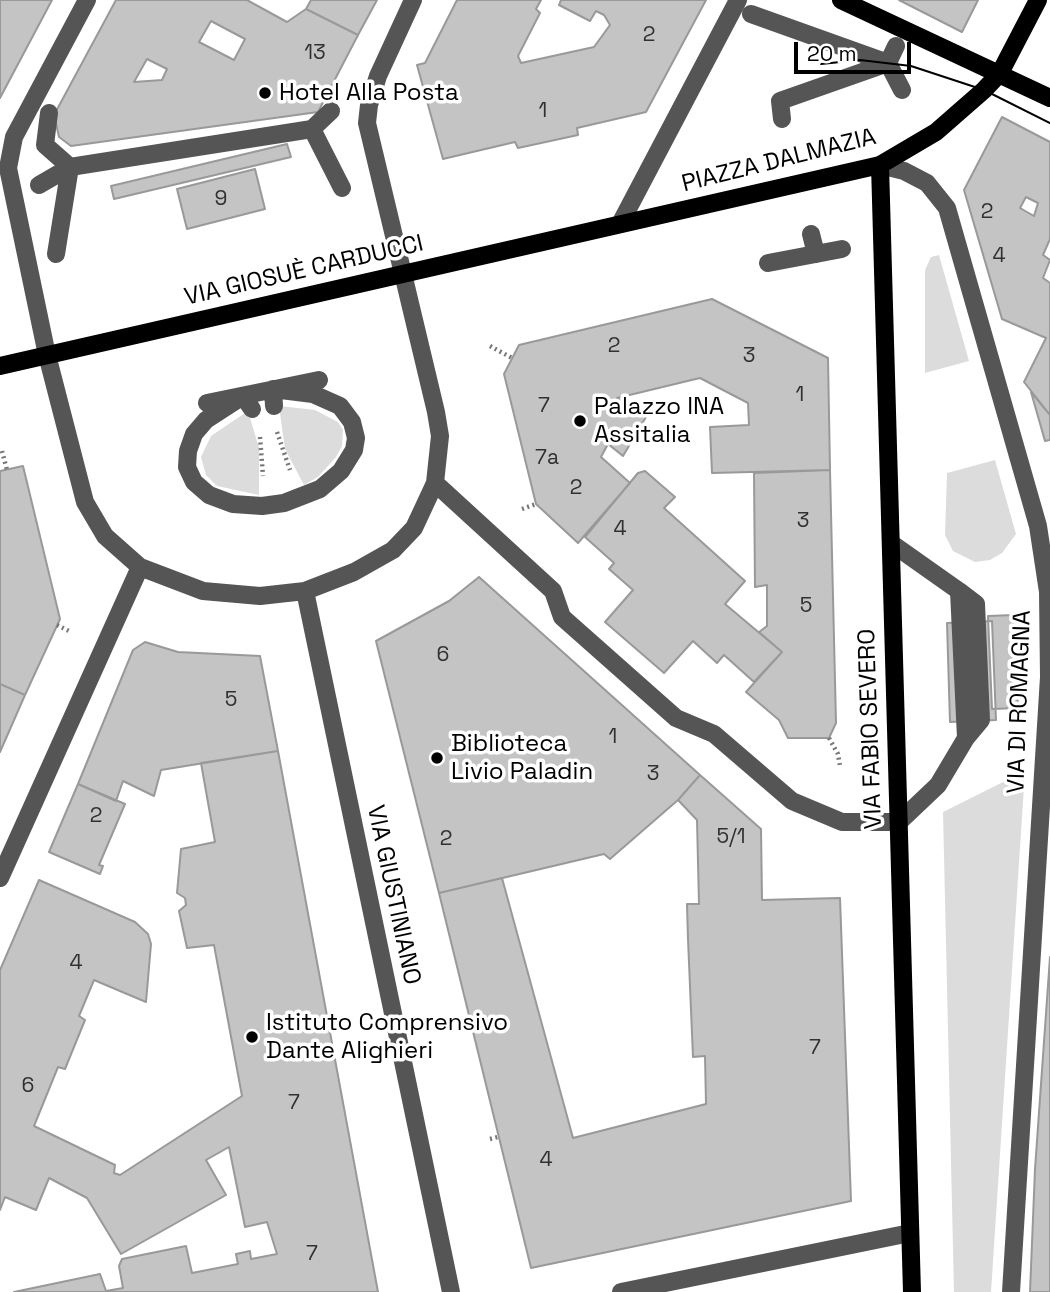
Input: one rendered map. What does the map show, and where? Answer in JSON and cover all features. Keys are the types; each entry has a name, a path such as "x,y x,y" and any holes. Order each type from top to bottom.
{"main road":[{"path":"841,0 1050,98"},
{"name":"PIAZZA DALMAZIA","path":"620,224 880,165 936,132 1000,73 1038,0"},
{"name":"VIA FABIO SEVERO","path":"880,165 912,1292"},
{"name":"VIA GIOSUÈ CARDUCCI","path":"0,366 620,224"}],"street":[{"path":"87,0 13,137 8,168 47,355 85,502 105,536 140,567 203,591 260,596 305,591 354,572 393,550 414,528 435,483 440,436 367,123 369,105 390,44 413,0"},
{"name":"PIAZZA DALMAZIA","path":"620,224 738,0"},
{"path":"751,14 892,55"},
{"path":"892,55 902,90"},
{"path":"782,120 780,101 892,55"},
{"path":"39,185 70,167 312,129 331,111"},
{"path":"50,113 46,145 70,167"},
{"path":"312,129 342,188"},
{"name":"VIA DI ROMAGNA","path":"880,165 904,171 926,183 947,208 1035,514 1048,592 1049,677 1012,1292"},
{"path":"56,254 70,167"},
{"path":"811,234 816,254"},
{"path":"768,263 842,249"},
{"path":"273,398 319,380"},
{"path":"207,403 247,402 313,394 340,406 352,422 356,438 354,450 341,471 320,489 233,504 209,495 194,482 187,467 188,451 194,433 206,420 247,402"},
{"path":"435,483 553,591 562,617 676,719 714,734 792,801 842,822 899,822 938,785 966,738 959,591 891,542"},
{"path":"0,878 140,567"},
{"name":"VIA GIUSTINIANO","path":"305,591 451,1292"},
{"path":"621,1292 910,1233"}],"path":[{"path":"490,345 512,358"},
{"path":"273,398 278,443 301,492"},
{"path":"247,402 264,454 262,501"},
{"path":"2,451 7,470"},
{"path":"522,509 536,504"},
{"path":"57,625 71,632"},
{"path":"829,738 838,754 840,766"},
{"path":"490,1139 498,1137"}],"shaded area":[{"path":"939,255 969,361 925,373 925,270 931,257"},
{"path":"279,406 315,410 338,422 343,430 342,446 336,457 318,477 304,485 285,449"},
{"path":"248,411 259,448 259,495 217,486 206,475 201,457 211,436"},
{"path":"995,460 1016,534 1002,553 990,560 975,562 953,551 945,535 947,473"},
{"path":"1025,771 991,1292 954,1292 943,812"}],"building":[{"path":"0,0 52,0 0,98"},
{"path":"116,0 247,0 287,22 306,9 358,35 318,112 71,146 59,137 54,115","holes":["211,21 245,39 234,60 199,42","147,59 167,69 162,80 134,82"]},
{"path":"311,0 377,0 358,35 306,9"},
{"path":"457,0 541,0 536,9 540,13 518,56 521,63 594,47 610,25 604,15 596,11 590,21 559,5 561,0 706,0 646,112 577,128 578,135 518,148 515,142 443,159 417,65 425,63"},
{"path":"899,0 978,0 962,32"},
{"path":"1002,117 1050,142 1050,239 1043,255 1050,260 1043,278 1050,283 1050,415 1024,382 1046,338 1002,319 964,190","holes":["1026,197 1038,203 1034,216 1020,208"]},
{"path":"287,144 291,157 114,199 111,186"},
{"path":"255,169 265,209 187,229 177,189"},
{"name":"Palazzo INA Assitalia","path":"712,299 828,358 830,470 712,473 710,427 749,425 748,403 700,378 617,398 646,417 623,456 608,444 601,457 630,483 578,543 536,504 504,374 519,345"},
{"path":"1031,392 1050,415 1050,440 1045,441"},
{"path":"23,466 60,619 25,695 0,684 0,471"},
{"path":"830,470 836,723 829,738 788,738 779,720 746,692 782,652 759,632 767,626 767,585 755,587 754,473"},
{"path":"645,471 675,497 664,508 745,581 725,604 782,652 754,682 724,655 717,663 693,641 664,673 605,622 633,590 609,569 614,563 585,537 638,473"},
{"path":"479,577 700,775 678,800 610,859 604,854 439,893 376,641 449,601"},
{"path":"1014,615 1018,708 992,709 988,616"},
{"path":"992,621 996,720 950,722 947,623"},
{"path":"145,642 178,652 260,656 278,751 161,770 154,796 123,781 116,801 78,784 133,650"},
{"path":"0,684 25,695 0,752"},
{"name":"Istituto Comprensivo Dante Alighieri","path":"278,751 378,1292 14,1292 100,1274 106,1291 123,1288 119,1266 122,1259 186,1246 192,1273 238,1264 236,1254 250,1251 251,1259 277,1254 267,1222 245,1227 229,1147 206,1160 226,1195 121,1254 87,1198 49,1178 36,1210 5,1197 0,1210 0,970 39,880 135,922 148,934 151,944 146,1002 94,980 79,1016 85,1020 65,1069 58,1067 34,1126 115,1165 114,1173 120,1175 242,1096 214,945 187,948 179,911 186,905 185,898 177,893 181,849 215,842 201,763"},
{"path":"700,775 761,829 762,900 840,898 851,1201 531,1268 439,893 502,878 573,1138 706,1104 705,1056 693,1057 688,939 687,904 699,904 697,820 678,800"},
{"path":"78,784 125,804 99,865 103,866 100,874 49,852"},
{"path":"1050,957 1050,1292 1030,1292 1035,1169"}],"tram line":[{"path":"821,64 860,60 911,66 984,90 1050,123"}],"place":[{"name":"Hotel Alla Posta","path":"265,93"},
{"name":"Palazzo INA Assitalia","path":"580,421"},
{"name":"Biblioteca Livio Paladin","path":"437,758"},
{"name":"Istituto Comprensivo Dante Alighieri","path":"252,1037"}]}
